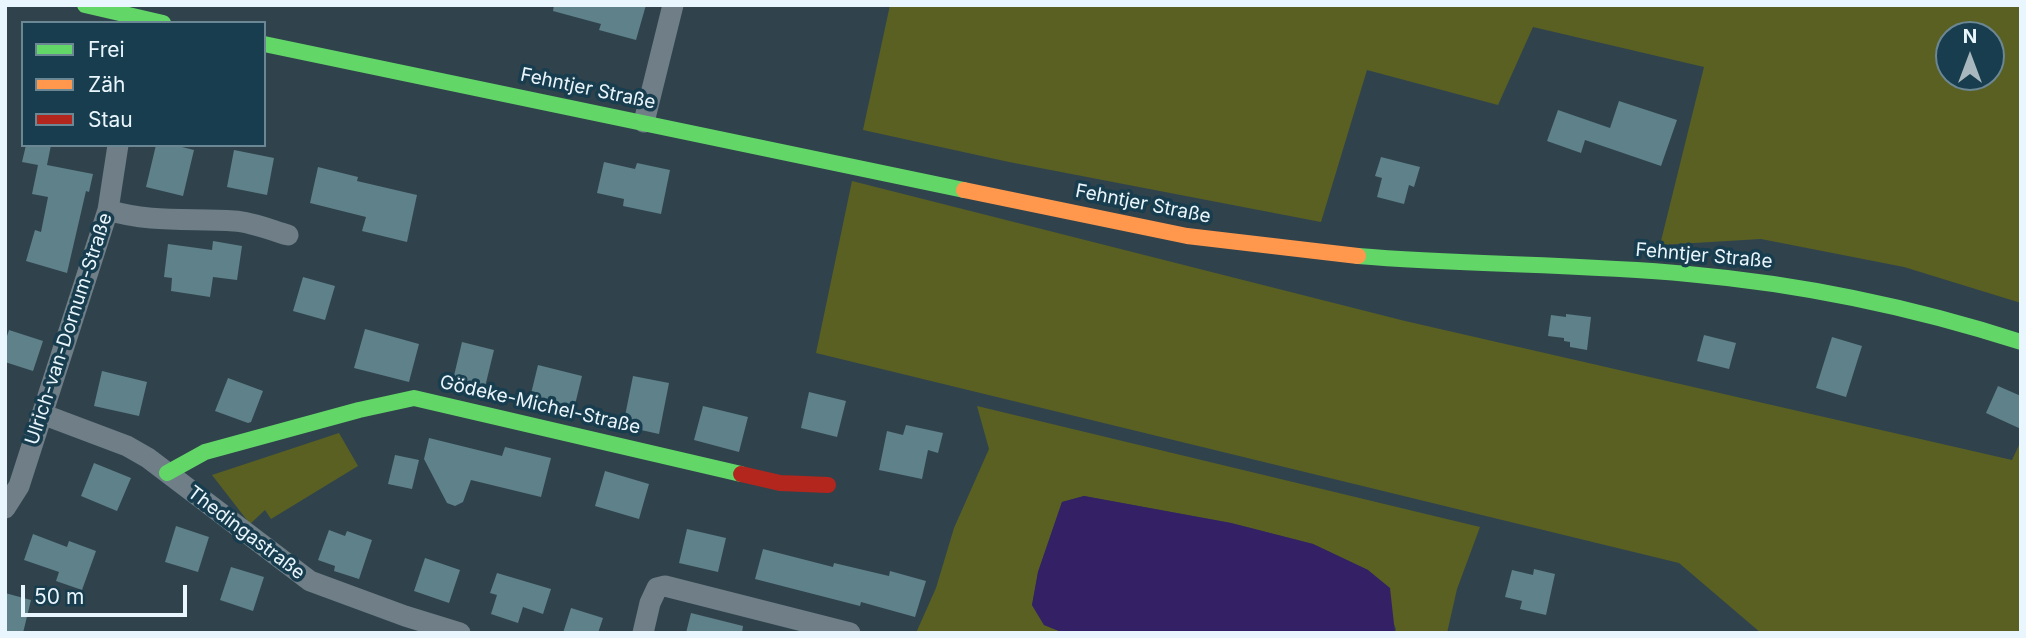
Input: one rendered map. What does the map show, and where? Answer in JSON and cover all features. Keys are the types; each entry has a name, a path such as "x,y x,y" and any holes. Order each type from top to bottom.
{"street":[{"path":"85,5 141,20"},
{"path":"644,122 673,5"},
{"name":"Fehntjer Straße","path":"266,44 1187,236 1383,258 1676,273 1777,284 1853,296 1910,309 2021,342"},
{"name":"Ulrich-van-Dornum-Straße","path":"5,508 19,485 108,210 118,147"},
{"path":"108,210 130,217 236,221 288,235"},
{"name":"Gödeke-Michel-Straße","path":"167,472 205,452 359,410 414,398 780,483 828,485"},
{"name":"Thedingastraße","path":"42,414 127,446 148,458 310,582 460,633"},
{"path":"643,633 653,594 657,588 665,586 850,633"}],"green space":[{"path":"890,5 2021,5 2021,303 1904,267 1761,239 1660,245 1704,67 1533,27 1498,105 1367,70 1321,222 1009,162 863,130"},
{"path":"852,181 1405,321 2012,460 2021,441 2021,633 1761,633 1679,563 816,353"},
{"path":"977,406 1480,527 1457,589 1447,633 1395,633 1396,629 1368,570 1313,544 1231,523 1084,496 1062,502 1038,572 1032,605 1044,625 1064,633 916,633 936,588 954,528 989,449"},
{"path":"339,433 358,466 271,519 265,510 250,524 212,475"}],"shaded area":[{"path":"1084,496 1231,523 1313,544 1368,570 1390,588 1395,633 1064,633 1044,625 1032,605 1038,572 1062,502"}],"building":[{"path":"554,5 646,5 636,40 599,30 601,24 553,11"},
{"path":"1619,101 1677,120 1661,166 1585,140 1581,153 1547,141 1558,110 1610,128"},
{"path":"26,147 51,147 47,165 93,174 89,192 86,191 67,273 26,261 35,230 41,232 48,197 32,194 38,165 22,162"},
{"path":"156,147 194,150 183,196 146,187"},
{"path":"234,150 274,158 267,195 227,187"},
{"path":"1381,157 1420,167 1414,187 1409,185 1404,204 1377,197 1382,178 1375,176"},
{"path":"604,162 635,169 637,163 670,170 661,214 623,206 624,199 597,193"},
{"path":"318,167 358,177 357,181 417,195 407,242 362,231 366,217 310,203"},
{"path":"213,241 242,246 237,280 213,277 210,297 171,291 172,278 164,277 168,244 212,250"},
{"path":"303,277 335,286 325,320 293,311"},
{"path":"1566,314 1591,317 1587,350 1570,347 1570,342 1564,341 1564,338 1548,336 1551,315 1566,317"},
{"path":"365,329 419,344 409,382 354,368"},
{"path":"9,330 43,341 33,371 5,362 5,342"},
{"path":"1704,335 1736,343 1729,369 1697,361"},
{"path":"1832,337 1862,346 1846,397 1816,388"},
{"path":"462,342 494,350 485,387 453,380"},
{"path":"538,365 582,376 572,417 528,406"},
{"path":"102,371 147,382 139,416 94,406"},
{"path":"633,376 669,383 659,434 623,426"},
{"path":"228,378 263,391 251,422 215,411"},
{"path":"1998,386 2021,396 2021,429 1986,413"},
{"path":"809,392 846,401 837,437 801,428"},
{"path":"703,406 748,417 739,452 694,440"},
{"path":"906,425 943,433 938,453 928,450 922,479 879,470 887,431 903,435"},
{"path":"429,438 502,456 505,447 551,458 541,497 471,480 463,502 455,506 447,503 424,459"},
{"path":"395,455 419,460 412,489 388,484"},
{"path":"94,463 131,478 117,511 81,496"},
{"path":"605,471 649,484 639,519 595,506"},
{"path":"176,526 209,537 198,572 165,562"},
{"path":"687,529 726,538 718,572 679,563"},
{"path":"329,530 345,536 347,531 372,540 359,579 334,571 335,566 318,560"},
{"path":"33,534 67,547 69,541 96,551 82,590 56,581 59,572 24,560"},
{"path":"763,549 833,567 834,563 889,576 890,571 926,581 915,617 861,602 860,606 755,579"},
{"path":"425,558 460,570 449,603 414,591"},
{"path":"231,567 264,577 253,611 220,600"},
{"path":"1534,569 1555,574 1546,615 1520,609 1522,601 1505,597 1512,570 1533,575"},
{"path":"497,573 551,589 543,614 523,607 518,623 491,614 497,595 490,593"},
{"path":"5,593 31,600 23,633 5,633"},
{"path":"571,608 603,618 598,633 563,633"},
{"path":"691,613 743,626 742,633 686,633"}],"traffic: fast":[{"path":"85,5 154,21"},
{"path":"266,44 964,190"},
{"path":"1358,256 1605,268 1731,278 1898,308 2021,342"},
{"path":"167,473 205,452 359,410 414,398 741,474"}],"traffic: slow":[{"path":"964,190 1187,236 1358,256"}],"traffic: jam":[{"path":"741,474 780,483 828,485"}]}
